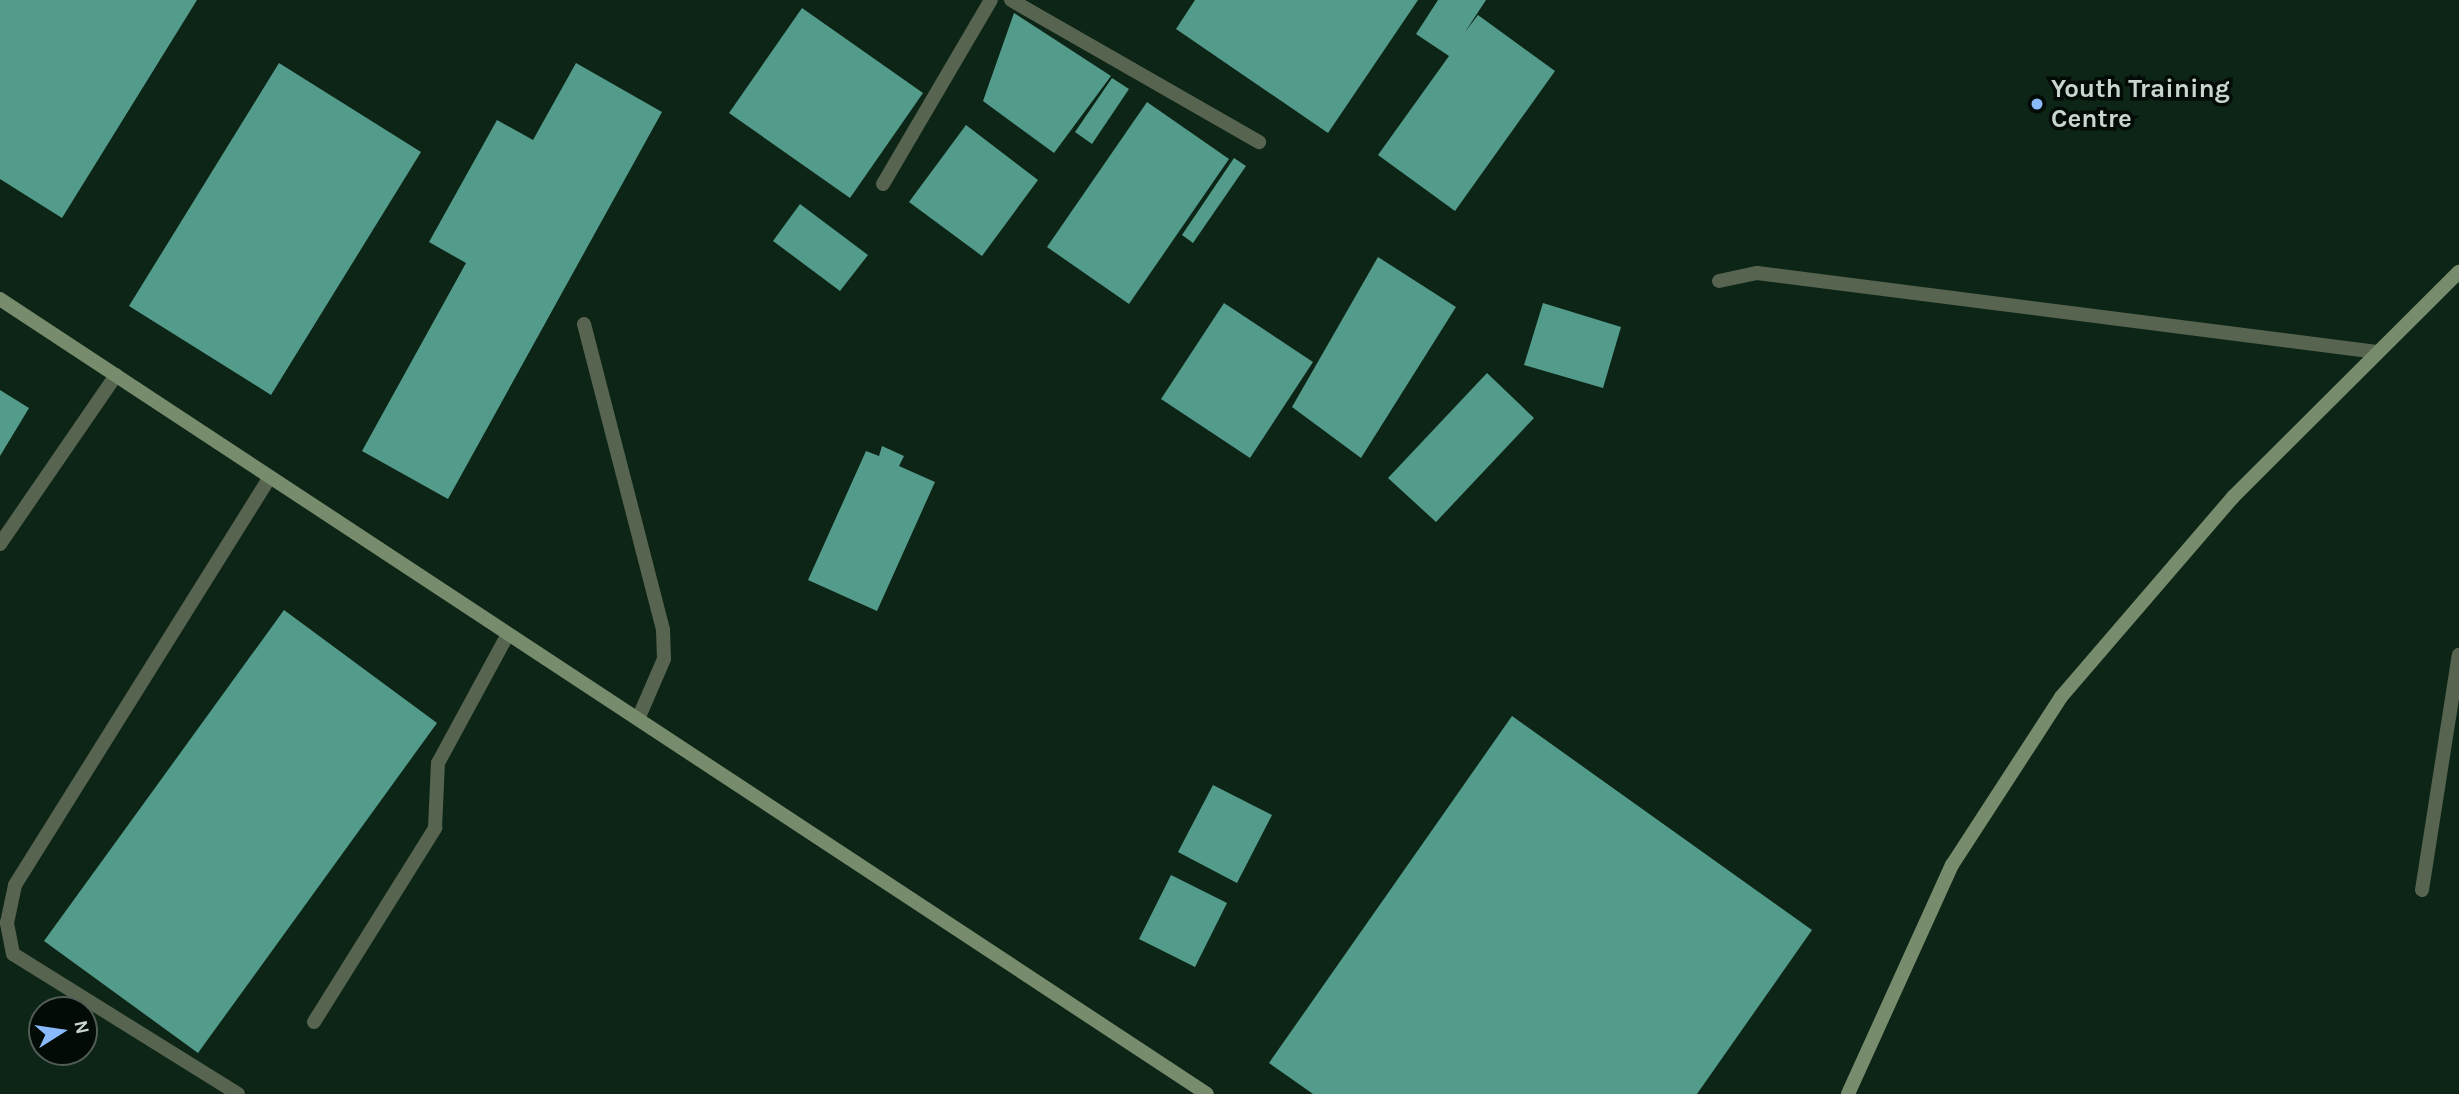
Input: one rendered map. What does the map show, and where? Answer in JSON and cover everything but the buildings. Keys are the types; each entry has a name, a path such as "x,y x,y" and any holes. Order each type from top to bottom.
{"street":[{"path":"883,184 991,0"},
{"path":"1011,0 1259,142"},
{"path":"1848,1094 1952,866 2061,697 2233,497 2459,272"},
{"path":"1718,281 1757,273 2377,352"},
{"path":"0,299 1207,1094"},
{"path":"584,324 663,630 664,659 638,719"},
{"path":"0,544 116,375"},
{"path":"239,1094 13,954 7,923 15,885 270,477"},
{"path":"314,1022 435,828 438,762 508,634"},
{"path":"2422,890 2459,655"}],"place":[{"name":"Youth Training Centre","path":"2037,104"}]}
